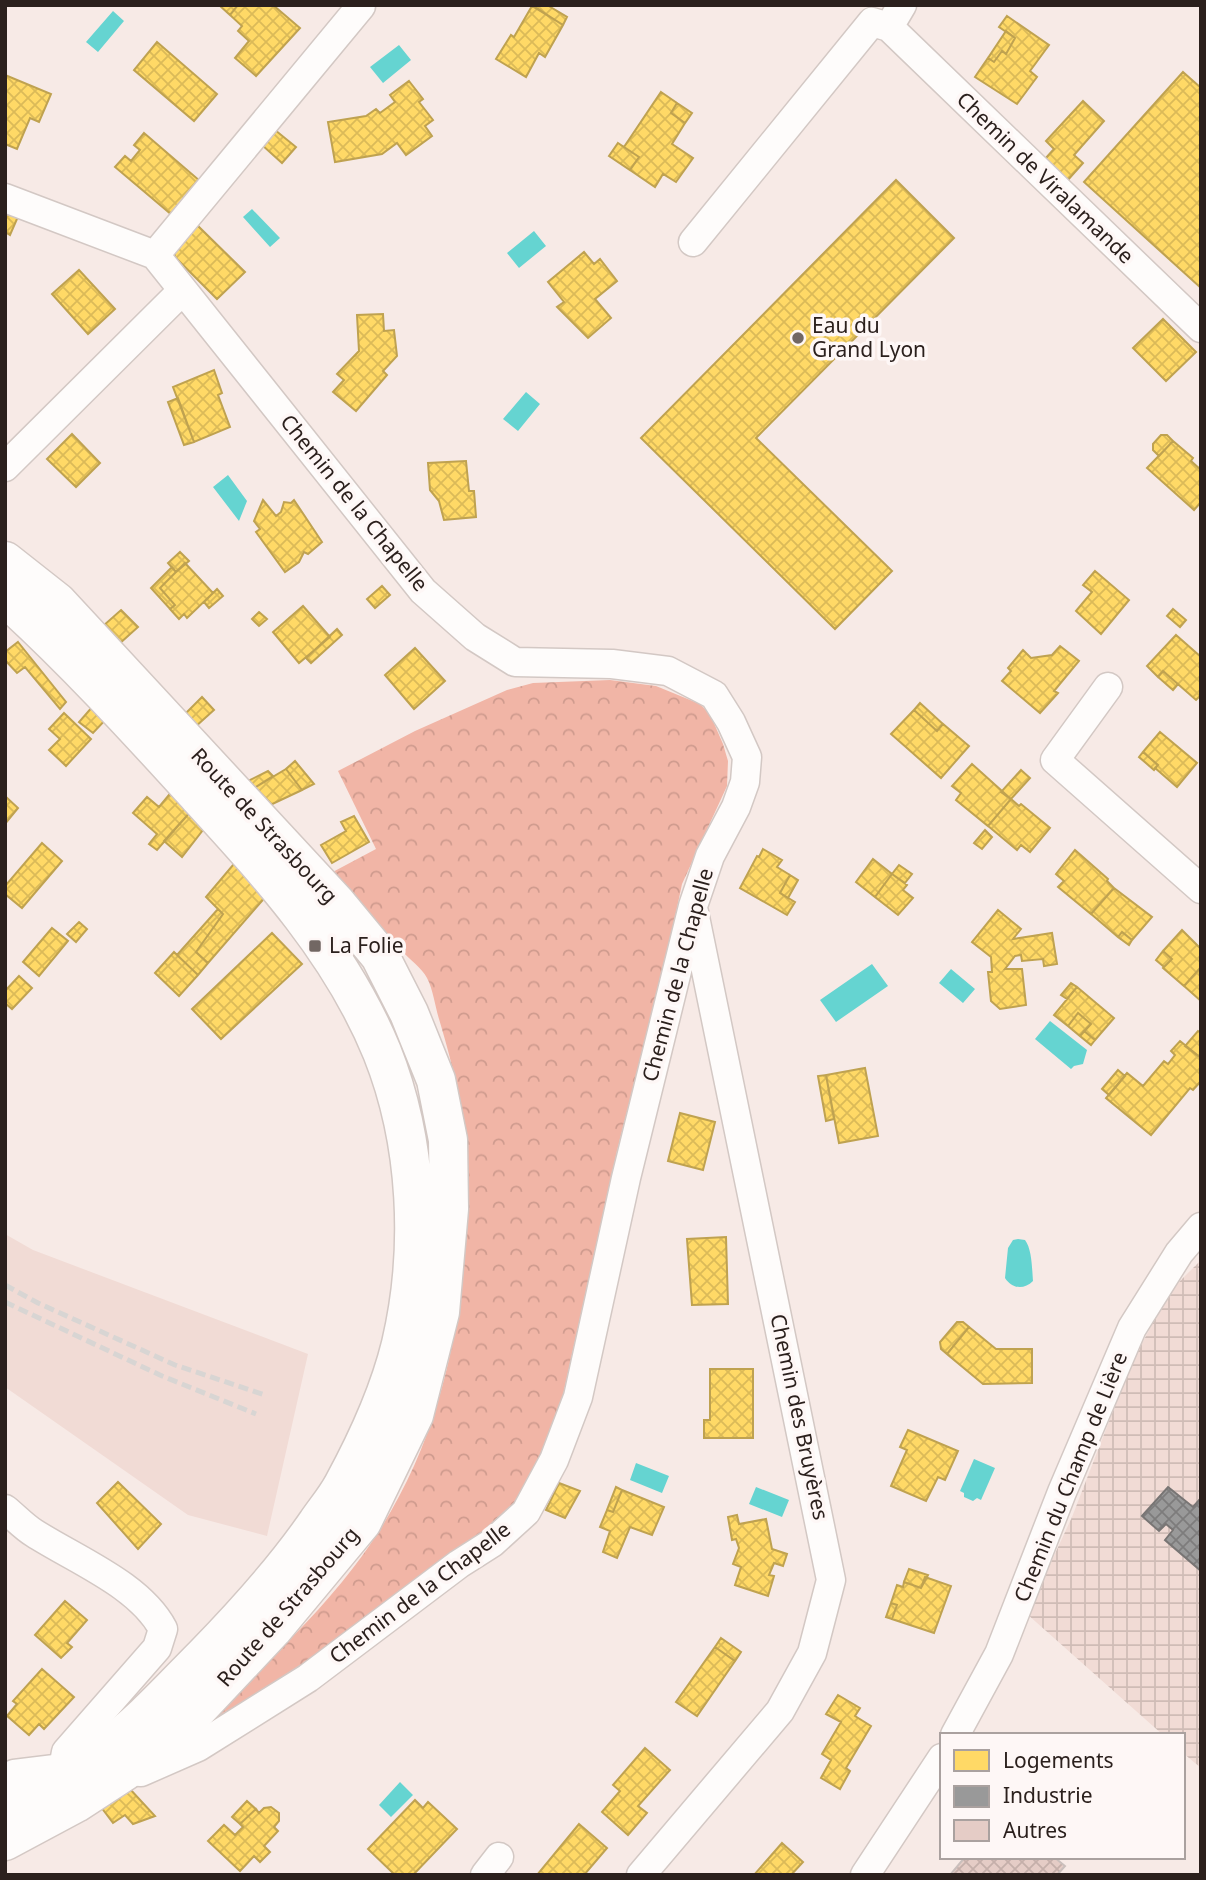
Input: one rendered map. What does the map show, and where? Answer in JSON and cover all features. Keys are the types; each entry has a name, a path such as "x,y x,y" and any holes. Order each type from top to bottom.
{"main road":[{"name":"Route de Strasbourg","path":"5,561 57,601 337,904 380,956 436,1080 448,1140 449,1209 440,1312 414,1415 362,1522 273,1629 192,1715 125,1771 68,1781 5,1807"},
{"name":"Route de Strasbourg","path":"5,597 56,643 142,734 289,896 323,943 344,976 380,1049 397,1093 412,1191 414,1234 401,1344 381,1406 342,1487 292,1560 226,1634 140,1721 68,1781 5,1841"}],"street":[{"path":"5,198 155,255 361,6"},
{"name":"Chemin de Viralamande","path":"693,242 872,22 896,16 1201,328"},
{"name":"Chemin de la Chapelle","path":"125,1771 141,1772 198,1747 308,1678 458,1564 492,1543 526,1512 554,1460 578,1398 626,1178 693,906 710,856 736,807 745,782 747,757 731,722 714,695 668,671 612,664 515,662 475,637 423,592 155,255"},
{"path":"5,467 183,290"},
{"path":"1108,687 1055,760 1201,889"},
{"name":"Chemin des Bruyères","path":"641,1875 780,1711 812,1653 831,1580 693,906"},
{"name":"Chemin du Champ de Lière","path":"956,1733 999,1654 1062,1492 1132,1328 1179,1253 1201,1227"},
{"path":"5,1509 31,1531 129,1590 154,1613 163,1629 157,1648 66,1752 68,1781 14,1774 5,1777"},
{"path":"865,1875 940,1761"}],"shaded area":[{"path":"5,1234 33,1250 308,1354 267,1536 188,1515 5,1387"},
{"path":"1201,1260 1201,1768 1185,1755 1185,1733 1161,1733 1027,1614 1072,1517 1132,1362 1170,1291"}],"green space":[{"path":"610,680 656,686 700,704 710,714 723,744 728,761 727,786 682,884 668,951 617,1151 558,1418 539,1468 516,1506 495,1526 289,1678 182,1741 314,1614 353,1568 383,1525 408,1480 428,1433 454,1334 461,1284 466,1180 462,1117 455,1079 425,974 329,874 376,849 338,771 415,731 507,690 533,683"}],"water":[{"path":"113,11 124,21 98,52 86,42"},
{"path":"399,45 411,60 383,83 370,67"},
{"path":"252,209 280,238 270,247 243,217"},
{"path":"534,231 546,246 519,268 507,253"},
{"path":"526,392 540,404 518,431 503,419"},
{"path":"228,475 247,501 239,521 213,487"},
{"path":"872,964 888,986 836,1022 820,1000"},
{"path":"951,969 975,989 963,1003 939,983"},
{"path":"1050,1021 1087,1050 1083,1064 1071,1069 1035,1039"},
{"path":"1013,1240 1025,1240 1032,1265 1033,1281 1022,1287 1011,1284 1005,1278 1008,1248"},
{"path":"974,1459 995,1468 981,1500 977,1498 973,1501 964,1497 964,1493 960,1491"},
{"path":"636,1463 669,1476 662,1493 630,1480"},
{"path":"756,1487 789,1500 782,1517 749,1504"},
{"path":"400,1782 413,1795 391,1817 379,1805"}],"building: Logements":[{"path":"219,5 238,5 230,15"},
{"path":"238,5 273,5 300,28 256,76 235,58 249,41 238,31 242,26 230,15"},
{"path":"532,5 547,5 567,17 563,25"},
{"path":"532,6 563,25 545,57 539,53 526,77 496,59 511,35 514,37"},
{"path":"1007,16 1049,45 1030,71 1037,77 1017,104 975,77 988,58 994,62 1002,51 1006,54 1015,38 999,27"},
{"path":"1006,31 1015,38 1006,54 1002,51 994,62 988,58"},
{"path":"157,42 217,94 194,121 134,70"},
{"path":"1183,72 1201,88 1201,288 1084,182"},
{"path":"5,75 51,94 39,122 30,118 17,149 5,144"},
{"path":"409,81 423,99 419,102 433,120 425,126 432,136 406,155 397,143 382,154 335,162 328,122 366,116 376,109 380,113 395,102 390,95"},
{"path":"661,92 677,103 671,113 685,123 672,144 693,158 676,182 663,174 655,187 630,170 639,157 624,147"},
{"path":"1083,101 1104,121 1074,155 1083,163 1067,181 1045,159 1054,149 1046,141"},
{"path":"677,103 692,113 685,123 671,113"},
{"path":"275,130 296,147 282,163 262,145"},
{"path":"144,133 200,181 172,215 115,167 125,156 131,161 140,150 134,145"},
{"path":"618,143 639,157 630,170 609,156"},
{"name":"Eau du Grand Lyon","path":"896,180 954,238 756,438 892,571 835,629 641,438"},
{"path":"5,206 20,212 10,235 5,232"},
{"path":"195,223 245,272 217,299 175,257 174,248"},
{"path":"584,252 594,264 600,259 617,281 595,299 611,318 588,338 557,307 564,302 548,282"},
{"path":"79,270 115,309 88,334 52,294"},
{"path":"383,314 384,331 394,330 397,356 383,371 387,375 356,411 333,392 344,380 337,374 359,351 357,315"},
{"path":"1163,319 1196,352 1166,381 1133,348"},
{"path":"214,370 222,393 218,395 230,427 194,442 173,387"},
{"path":"178,398 194,442 184,445 168,402"},
{"path":"72,434 100,463 76,487 47,459"},
{"path":"1161,435 1167,435 1173,441 1159,456 1153,450 1153,444"},
{"path":"1173,441 1193,458 1191,461 1201,470 1201,502 1194,510 1147,468"},
{"path":"466,461 469,491 474,491 476,517 444,520 439,501 430,490 428,463"},
{"path":"263,500 276,516 281,512 284,502 291,503 294,500 322,542 308,554 304,552 299,562 285,572 256,532 260,529 254,521"},
{"path":"180,552 189,561 176,572 168,563"},
{"path":"185,563 213,593 187,618 184,614 179,619 170,609 175,605 160,588"},
{"path":"172,567 176,572 160,588 175,605 170,609 151,588"},
{"path":"1095,571 1129,600 1101,634 1076,611 1092,592 1083,585"},
{"path":"382,586 390,595 375,608 367,599"},
{"path":"217,589 223,596 209,608 204,602"},
{"path":"303,606 330,637 299,663 273,632"},
{"path":"1173,609 1186,620 1180,627 1167,616"},
{"path":"121,610 138,627 119,644 103,626"},
{"path":"259,612 267,619 259,626 252,619"},
{"path":"337,629 342,635 311,663 306,658"},
{"path":"1176,635 1201,657 1201,695 1196,700 1163,671 1158,677 1147,666"},
{"path":"18,642 66,702 60,709 25,667 17,673 5,660 5,652"},
{"path":"1060,646 1079,661 1054,691 1058,693 1040,713 1002,681 1011,671 1008,668 1023,650 1031,658 1052,655"},
{"path":"415,648 445,681 414,709 385,675"},
{"path":"1163,671 1178,684 1173,690 1158,677"},
{"path":"202,697 214,710 195,727 184,715"},
{"path":"920,703 943,724 937,731 914,710"},
{"path":"94,705 108,717 93,733 79,722"},
{"path":"914,710 937,731 943,724 969,746 941,778 891,734"},
{"path":"64,713 91,739 66,766 49,750 60,739 49,729"},
{"path":"1160,732 1197,763 1177,787 1155,768 1158,765 1143,752"},
{"path":"1143,752 1158,765 1154,770 1139,757"},
{"path":"295,761 314,784 302,790 286,769"},
{"path":"972,764 1011,799 988,826 956,800 961,793 952,786"},
{"path":"286,769 302,790 266,807 251,790"},
{"path":"1021,770 1030,778 1011,799 1001,792"},
{"path":"268,771 273,776 251,790 244,783"},
{"path":"173,790 192,810 157,850 149,844 157,834 133,813 147,797 159,807"},
{"path":"5,796 18,808 5,824"},
{"path":"1011,799 1050,828 1030,852 1021,845 1017,850 988,826"},
{"path":"192,810 206,826 182,857 164,841"},
{"path":"354,816 369,842 332,863 321,845 346,831 341,822"},
{"path":"985,830 992,837 982,849 974,843"},
{"path":"42,843 62,861 22,908 5,894 5,886"},
{"path":"763,849 782,860 777,867 790,875 780,893 795,902 787,915 740,888"},
{"path":"1075,850 1108,879 1114,888 1091,914 1058,887 1064,881 1056,874"},
{"path":"873,859 892,874 875,897 856,882"},
{"path":"233,865 241,865 268,894 208,963 196,952 223,914 206,897"},
{"path":"899,865 912,874 905,883 892,874"},
{"path":"892,874 907,885 903,890 913,898 898,915 875,897"},
{"path":"790,875 798,880 788,898 780,893"},
{"path":"1114,888 1152,917 1132,940 1122,932 1118,937 1091,914"},
{"path":"218,909 223,914 196,952 208,963 198,975 177,955"},
{"path":"998,910 1021,929 1013,939 1052,933 1057,964 1044,966 1043,959 1022,961 1021,955 1015,956 1005,969 1022,969 1026,1005 1000,1009 991,1001 988,972 992,972 991,957 972,942"},
{"path":"79,922 87,929 76,942 67,934"},
{"path":"52,928 68,941 39,976 23,962"},
{"path":"1182,930 1201,949 1201,967 1184,986 1163,968 1172,959 1163,951"},
{"path":"1122,932 1132,940 1129,945 1118,937"},
{"path":"272,933 302,964 221,1039 192,1009"},
{"path":"1163,951 1172,959 1164,967 1156,960"},
{"path":"174,952 198,975 179,996 155,973"},
{"path":"1201,967 1201,1001 1184,986"},
{"path":"19,976 32,988 12,1009 5,1003 5,991"},
{"path":"1071,983 1077,987 1067,999 1061,995"},
{"path":"1077,987 1114,1018 1095,1040 1084,1031 1091,1024 1078,1013 1068,1026 1054,1015"},
{"path":"1078,1013 1091,1024 1080,1036 1068,1026"},
{"path":"1084,1031 1095,1040 1091,1045 1080,1036"},
{"path":"1198,1031 1201,1033 1201,1058 1185,1046"},
{"path":"1180,1041 1201,1058 1201,1081 1193,1090 1190,1088 1151,1135 1106,1098 1127,1073 1143,1086 1164,1061 1168,1064 1175,1055 1171,1051"},
{"path":"865,1068 878,1136 839,1143 826,1075"},
{"path":"1118,1070 1125,1076 1109,1095 1102,1089"},
{"path":"826,1075 834,1119 826,1121 818,1076"},
{"path":"680,1113 715,1122 703,1170 668,1161"},
{"path":"726,1237 728,1304 692,1305 687,1239"},
{"path":"957,1322 963,1322 969,1327 947,1354 941,1349 940,1342"},
{"path":"969,1327 996,1349 1032,1349 1032,1383 983,1384 947,1354"},
{"path":"710,1369 753,1369 753,1438 704,1438 704,1420 710,1420"},
{"path":"908,1430 958,1451 945,1480 938,1477 926,1501 891,1486 907,1450 900,1447"},
{"path":"118,1482 161,1524 138,1549 97,1503"},
{"path":"559,1483 580,1491 565,1518 546,1510"},
{"path":"616,1487 622,1490 613,1512 607,1510"},
{"path":"622,1490 664,1507 652,1535 630,1527 617,1558 603,1552 610,1531 600,1527 607,1510 613,1512"},
{"path":"737,1515 739,1524 766,1519 772,1549 787,1554 783,1566 774,1563 769,1575 774,1576 768,1596 735,1585 741,1567 733,1564 739,1548 736,1539 732,1540 728,1517"},
{"path":"909,1569 928,1575 921,1588 904,1582"},
{"path":"925,1577 951,1586 934,1633 892,1619 897,1605 891,1603 897,1585 903,1587 904,1582 921,1588"},
{"path":"65,1601 87,1620 67,1643 72,1647 61,1658 35,1635"},
{"path":"891,1603 897,1605 892,1619 886,1617"},
{"path":"721,1638 741,1652 735,1661 715,1647"},
{"path":"715,1647 735,1661 697,1716 676,1702"},
{"path":"42,1669 74,1697 44,1729 39,1724 29,1735 7,1716 17,1704 13,1701"},
{"path":"838,1695 860,1708 855,1716 871,1726 846,1768 850,1771 840,1789 821,1778 831,1760 822,1754 841,1722 826,1714"},
{"path":"645,1748 670,1770 638,1806 647,1813 628,1835 602,1812 620,1791 613,1785"},
{"path":"129,1788 155,1816 133,1824 125,1815 113,1823 101,1807"},
{"path":"415,1800 423,1808 428,1802 457,1829 413,1875 395,1875 368,1849"},
{"path":"247,1801 256,1809 240,1824 232,1817"},
{"path":"271,1807 279,1813 279,1821 274,1827 278,1831 264,1846 270,1852 260,1862 254,1856 240,1871 208,1841 224,1825 235,1835 243,1827 240,1824 256,1809 259,1813 264,1808"},
{"path":"579,1824 607,1848 584,1875 537,1875"},
{"path":"782,1843 803,1862 791,1875 754,1875"}],"building: Industrie":[{"path":"1168,1487 1193,1507 1201,1498 1201,1571 1165,1540 1173,1530 1166,1524 1159,1531 1142,1516"}],"building: Autres":[{"path":"963,1859 1056,1859 1065,1866 1057,1875 950,1875"}],"railway":[{"path":"5,1285 38,1303 175,1365 265,1395"},
{"path":"5,1302 162,1376 256,1414"}],"place":[{"name":"Eau du Grand Lyon","path":"798,338"},
{"name":"La Folie","path":"315,946"}]}
